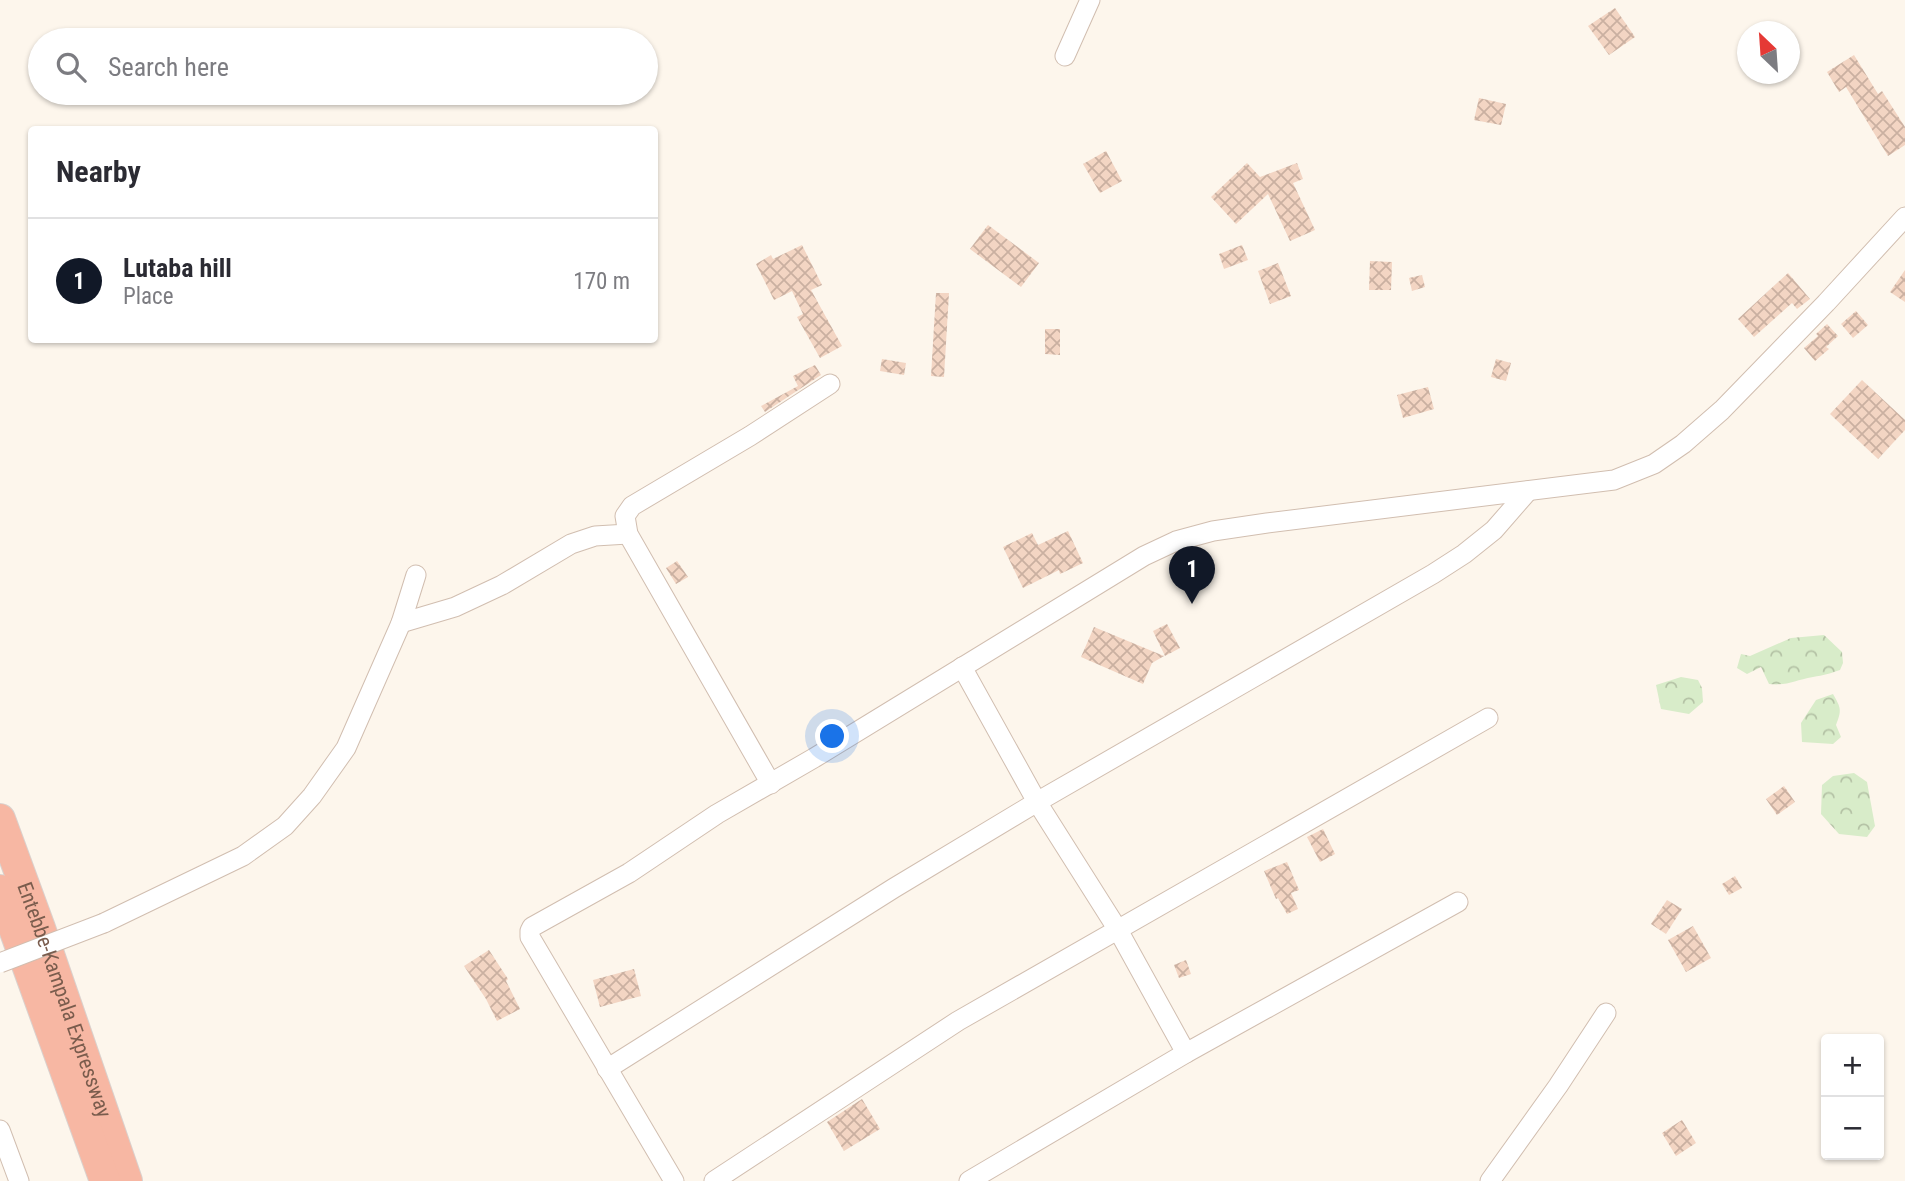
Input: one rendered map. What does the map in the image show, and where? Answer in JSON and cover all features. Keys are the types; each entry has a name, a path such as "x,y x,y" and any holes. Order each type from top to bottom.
{"highway":[{"name":"Entebbe-Kampala Expressway","path":"0,819 127,1181"},
{"name":"Entebbe-Kampala Expressway","path":"0,890 105,1181"}],"street":[{"path":"1065,55 1090,0"},
{"path":"674,1181 530,937 532,927 629,873 717,814 1144,556 1176,541 1213,531 1267,523 1614,480 1654,464 1683,444 1722,410 1905,217"},
{"path":"771,783 628,534 625,516 632,506 750,436 830,384"},
{"path":"607,1069 883,895 1037,802 1433,574 1494,530 1528,491"},
{"path":"401,623 455,607 502,585 571,544 595,536 628,534"},
{"path":"0,963 104,923 243,856 285,826 312,796 346,748 401,623 416,575"},
{"path":"962,667 1037,802 1118,930 1186,1053"},
{"path":"714,1181 958,1021 1488,718"},
{"path":"969,1181 1186,1053 1458,902"},
{"path":"1490,1181 1606,1013"},
{"path":"0,1130 5,1158 19,1181"}],"green space":[{"path":"1824,635 1842,652 1843,663 1840,670 1791,682 1769,684 1761,667 1747,674 1737,668 1741,654 1750,656 1791,638"},
{"path":"1681,677 1698,680 1702,688 1703,702 1689,714 1661,709 1656,685"},
{"path":"1833,694 1840,709 1836,725 1841,737 1833,744 1802,742 1801,723 1816,700"},
{"path":"1854,773 1867,782 1875,826 1867,837 1839,834 1821,814 1822,785 1833,776"}],"building":[{"path":"1615,8 1635,37 1609,55 1588,26"},
{"path":"1854,55 1878,94 1882,91 1905,127 1905,145 1888,156 1846,87 1839,92 1827,72"},
{"path":"1479,98 1506,104 1501,125 1474,120"},
{"path":"1106,151 1122,181 1100,193 1083,164"},
{"path":"1247,163 1260,177 1297,163 1303,179 1293,183 1315,230 1290,241 1268,194 1236,224 1211,197"},
{"path":"988,225 1039,263 1021,287 970,249"},
{"path":"802,245 822,285 811,290 842,346 820,358 797,317 803,314 792,291 774,300 756,264 771,255 773,259"},
{"path":"1242,245 1248,260 1224,269 1219,254"},
{"path":"1370,261 1392,262 1391,290 1369,290"},
{"path":"1278,263 1291,296 1270,304 1258,271"},
{"path":"1905,270 1905,302 1890,292"},
{"path":"1788,273 1810,299 1797,309 1792,303 1754,337 1738,319"},
{"path":"1422,275 1425,287 1412,291 1409,278"},
{"path":"936,293 949,293 944,377 931,376"},
{"path":"1856,311 1868,325 1853,338 1841,324"},
{"path":"1827,324 1838,336 1826,347 1829,349 1815,361 1804,348"},
{"path":"1045,329 1060,329 1060,355 1045,354"},
{"path":"882,359 906,363 904,375 880,371"},
{"path":"1496,359 1511,363 1506,381 1491,377"},
{"path":"815,365 821,375 765,412 761,406 798,386 793,376"},
{"path":"1862,380 1905,420 1905,430 1878,459 1830,414"},
{"path":"1428,387 1434,409 1403,418 1397,395"},
{"path":"1068,531 1083,563 1060,574 1059,570 1023,588 1003,547 1032,533 1038,545"},
{"path":"677,561 688,577 676,584 666,568"},
{"path":"1167,624 1180,648 1165,656 1153,631"},
{"path":"1094,627 1164,656 1152,663 1143,684 1081,657"},
{"path":"1784,786 1795,802 1777,815 1766,799"},
{"path":"1323,829 1335,854 1320,862 1307,837"},
{"path":"1287,862 1299,890 1291,893 1298,909 1287,914 1278,898 1276,899 1264,871"},
{"path":"1735,876 1742,888 1729,895 1722,884"},
{"path":"1667,900 1682,909 1666,934 1651,924"},
{"path":"1693,926 1711,958 1686,972 1668,940"},
{"path":"489,950 508,979 506,981 520,1009 497,1021 464,966"},
{"path":"1186,960 1191,974 1179,978 1174,965"},
{"path":"634,969 641,996 600,1007 593,980"},
{"path":"862,1099 880,1129 844,1151 827,1122"},
{"path":"1682,1120 1696,1143 1676,1156 1662,1133"}],"place":[{"name":"Lutaba hill","path":"1192,604"}]}
